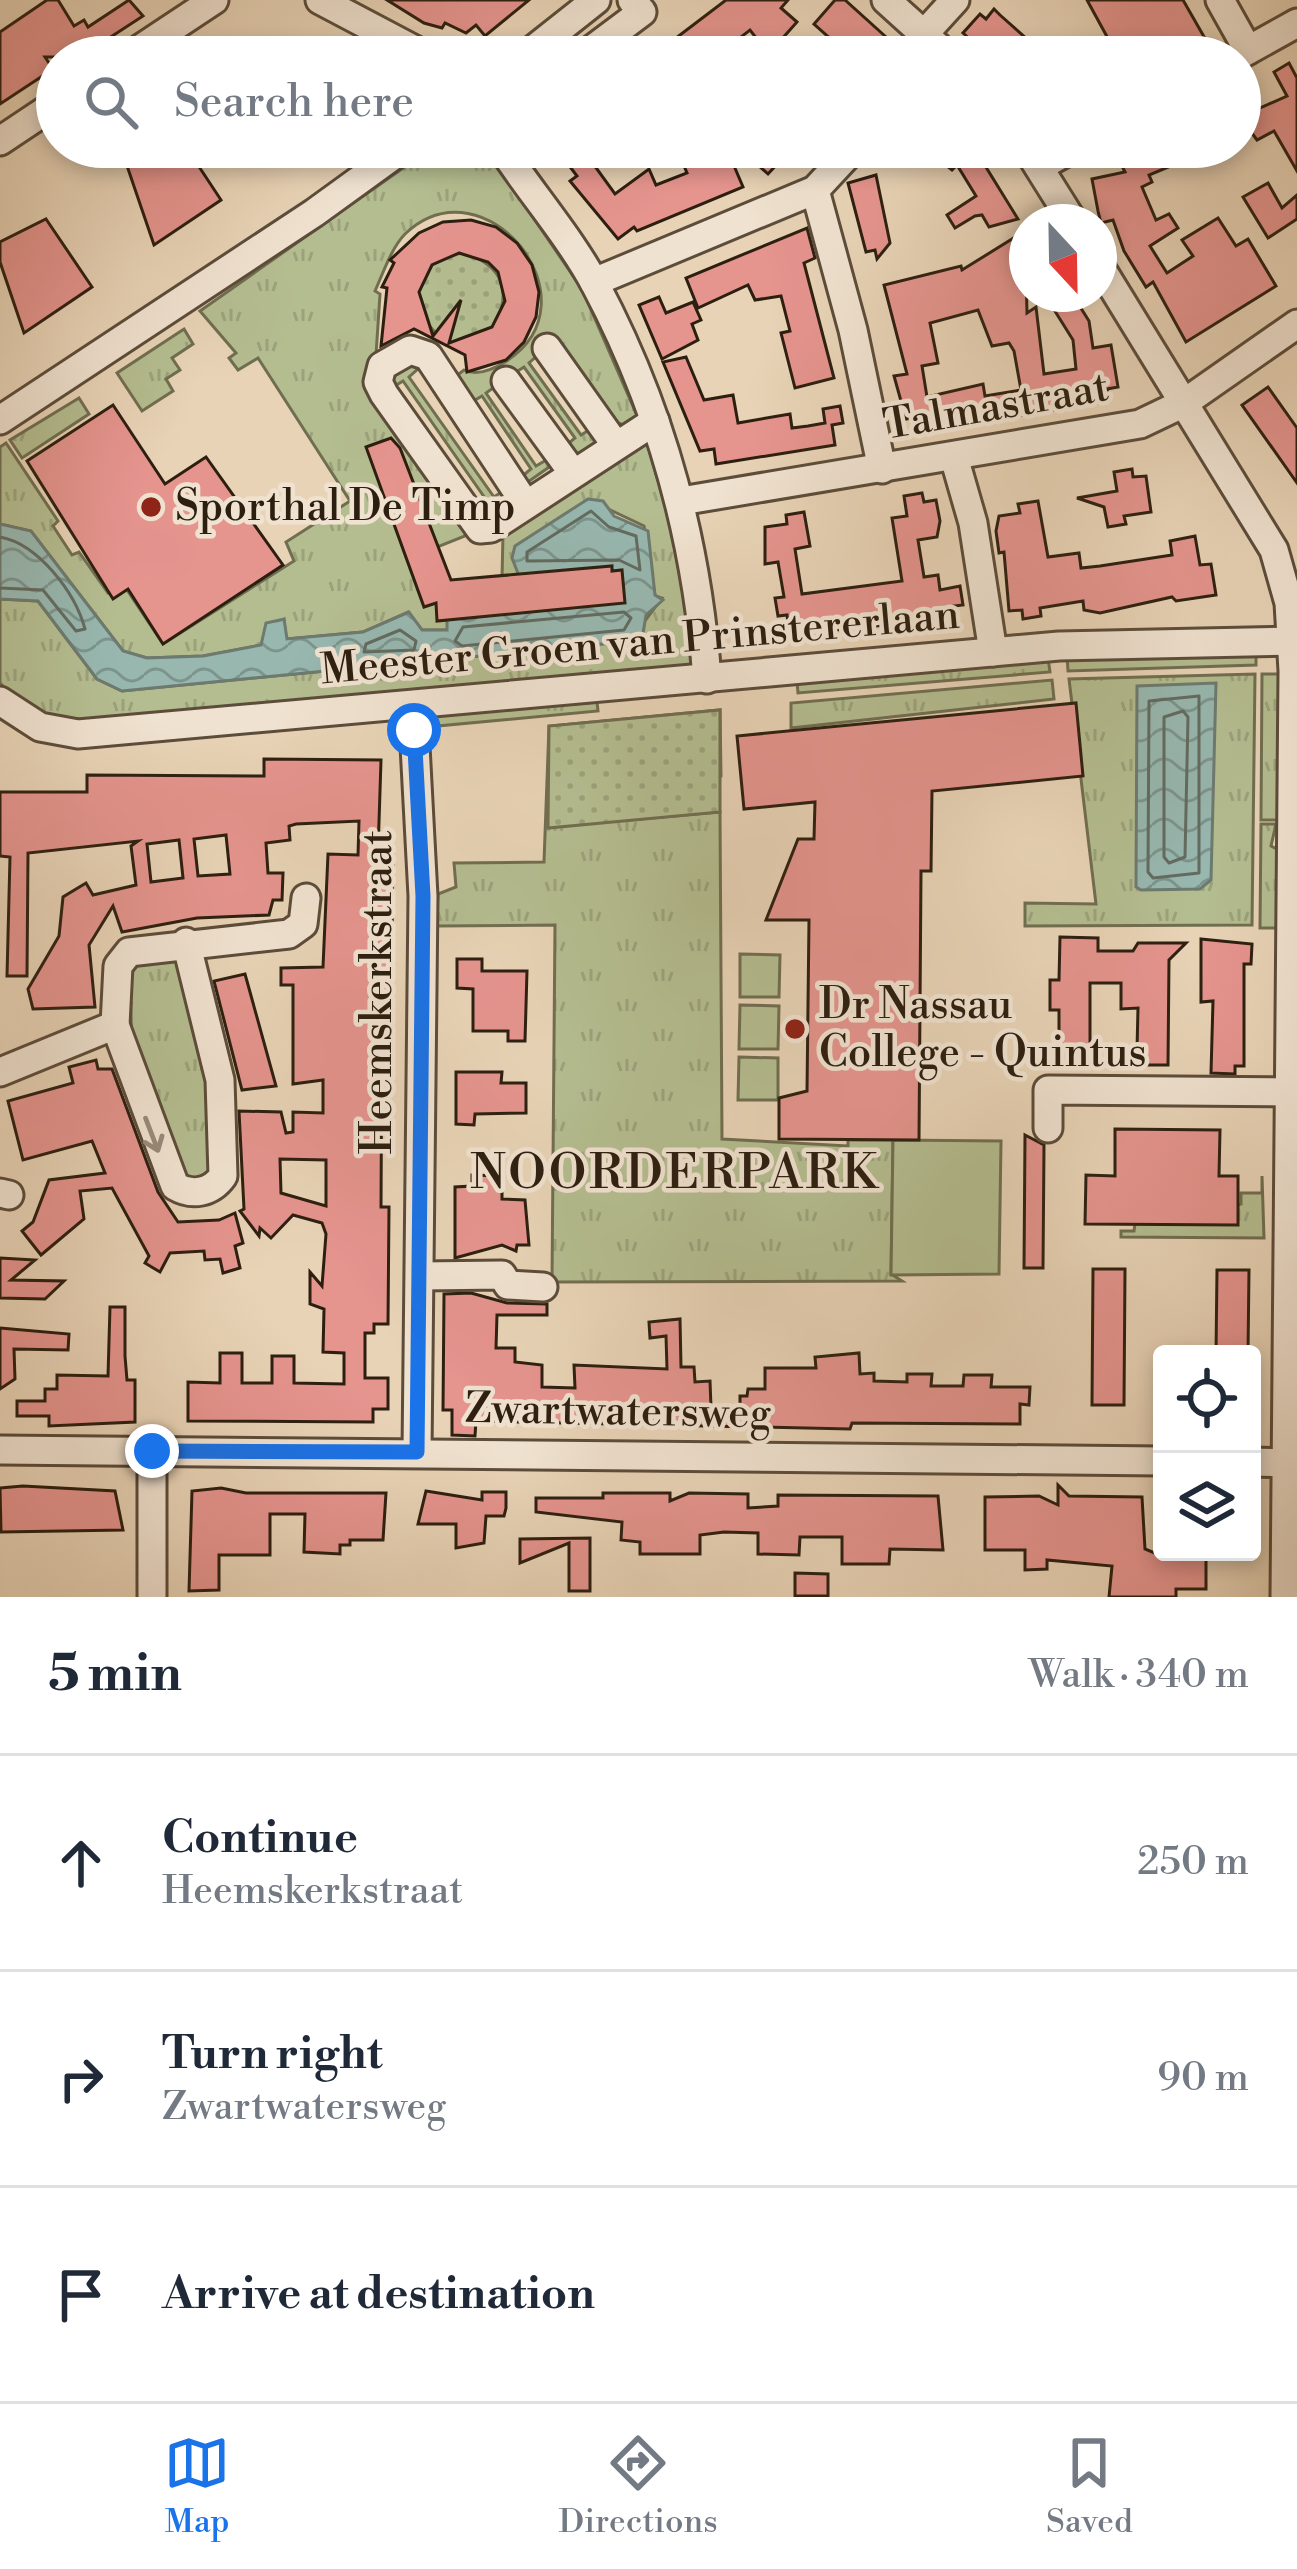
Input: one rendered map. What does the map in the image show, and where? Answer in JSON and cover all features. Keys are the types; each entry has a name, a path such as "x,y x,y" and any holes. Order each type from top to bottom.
{"street":[{"path":"160,36 214,0"},
{"path":"320,0 388,36"},
{"path":"551,36 596,0"},
{"path":"886,0 924,34 955,0"},
{"path":"1220,0 1235,36"},
{"path":"607,36 644,4"},
{"path":"1261,43 1297,23"},
{"path":"0,141 36,117"},
{"path":"0,420 375,168"},
{"path":"516,168 594,282 656,421 681,501 707,679"},
{"path":"594,282 815,190 836,168"},
{"path":"1040,168 1062,204"},
{"path":"815,190 864,377 882,469"},
{"path":"1117,294 1274,550 1295,641 1289,1092 1291,1463 1285,1597"},
{"name":"Talmastraat","path":"681,501 1121,430 1184,404 1297,324"},
{"path":"547,348 615,444"},
{"path":"526,505 428,356 410,350 382,366 378,382 384,394 480,529 491,528 656,421"},
{"path":"506,381 573,473"},
{"path":"955,457 973,524 993,652"},
{"name":"Meester Groen van Prinstererlaan","path":"0,701 40,727 78,734 413,708 993,652 1295,641"},
{"name":"Heemskerkstraat","path":"413,708 423,896 417,1452"},
{"path":"186,942 220,1080 223,1176 209,1189 185,1192 175,1186 115,1025 122,958 139,948 186,942 289,934 303,924 305,898"},
{"path":"0,1072 115,1025"},
{"path":"1048,1128 1048,1090 1289,1092"},
{"path":"421,1276 502,1275 508,1285 543,1287"},
{"name":"Zwartwatersweg","path":"0,1450 1153,1461"},
{"path":"152,1451 152,1597"},
{"path":"1261,1462 1291,1463"}],"green space":[{"path":"403,168 499,168 582,289 638,418 623,425 609,419 551,335 535,345 540,353 529,363 581,435 594,427 596,441 583,455 563,448 575,438 524,367 513,374 507,367 492,377 497,385 486,393 536,466 548,459 552,465 525,484 520,478 531,469 482,396 470,403 451,380 464,370 479,372 500,365 532,336 541,306 537,275 521,247 497,225 468,214 436,215 405,234 375,291 380,294 376,355 466,530 465,536 432,549 446,584 502,579 503,534 645,436 669,519 696,662 691,667 98,725 57,718 21,702 0,683 0,599 38,601 97,679 122,691 641,640 641,626 662,598 655,596 644,526 606,508 519,576 447,618 448,630 422,630 408,612 363,632 286,639 284,620 261,645 203,656 147,658 123,651 31,531 0,524 0,447 6,443 58,521 53,526 72,555 79,552 108,593 123,584 163,644 294,561 286,542 350,501 258,358 238,370 229,358 236,353 200,311"},
{"path":"464,252 495,272 503,301 495,327 446,345 427,323 417,288 434,262"},
{"path":"184,329 193,344 172,358 180,370 166,379 173,391 142,411 117,373"},
{"path":"406,360 420,367 409,377 494,497 506,489 508,502 490,517 476,510 487,501 403,381 390,389 391,368"},
{"path":"79,398 89,414 22,458 10,440"},
{"path":"1256,651 1256,665 1068,671 1067,656"},
{"path":"1048,658 1050,672 798,693 797,682"},
{"path":"1255,674 1252,925 1025,926 1025,903 1096,904 1069,679"},
{"path":"1262,674 1282,674 1281,820 1261,820"},
{"path":"1052,680 1054,699 791,728 791,703"},
{"path":"597,702 598,711 437,726 436,715"},
{"path":"720,710 721,776 629,820 720,812 722,1139 848,1146 848,1140 893,1140 891,1274 902,1281 552,1282 555,925 436,926 438,894 456,887 454,863 544,862 549,726"},
{"path":"720,710 720,812 548,828 549,726"},
{"path":"1261,824 1276,824 1271,846 1281,851 1280,928 1260,928"},
{"path":"740,954 780,955 779,997 740,997"},
{"path":"174,958 186,979 202,1033 210,1096 209,1178 182,1179 132,1061 130,965"},
{"path":"740,1005 779,1006 778,1049 739,1049"},
{"path":"739,1057 778,1058 778,1100 738,1100"},
{"path":"893,1140 1001,1141 999,1274 891,1275"},
{"path":"1262,1176 1264,1238 1121,1237 1121,1231 1134,1231 1135,1224 1241,1204 1241,1193 1262,1193"}],"water":[{"path":"588,499 603,501 614,516 648,531 655,595 663,600 646,615 642,640 122,691 97,679 38,601 0,599 0,524 31,531 123,651 147,658 203,656 261,645 266,623 284,619 287,639 363,632 409,612 422,630 447,630 447,617 519,576 512,558 515,546"},
{"path":"1216,683 1211,880 1200,889 1141,890 1136,887 1137,686"}],"building":[{"path":"47,0 58,0 74,26 84,20 88,27 129,0 143,16 112,36 36,36 36,80 0,104 0,32"},
{"path":"387,0 529,0 485,36 476,25 466,33 445,23 442,28 424,23"},
{"path":"726,0 788,0 781,8 797,22 785,36 755,36 750,30 742,36 679,36"},
{"path":"835,0 845,0 885,36 827,36 814,24"},
{"path":"1087,0 1183,0 1204,36 1107,36"},
{"path":"994,9 1024,36 963,33 980,14 986,19"},
{"path":"1289,63 1297,78 1297,171 1274,131 1261,138 1261,108 1287,96 1274,72"},
{"path":"128,168 200,168 221,200 154,245"},
{"path":"571,168 596,168 615,194 649,169 656,185 687,173 685,168 735,168 743,187 637,231 634,227 618,239 570,181 577,176"},
{"path":"959,168 986,168 1009,204 1009,221 989,227 982,215 955,228 947,215 976,196"},
{"path":"1123,168 1166,168 1149,175 1152,182 1142,187 1156,220 1169,214 1178,228 1150,246 1167,273 1193,256 1182,240 1218,218 1236,246 1248,239 1276,286 1186,342 1153,282 1146,287 1124,251 1117,231 1117,204 1097,204 1092,179 1125,172"},
{"path":"876,175 890,243 877,259 875,250 866,252 848,183"},
{"path":"1268,183 1282,208 1297,195 1297,219 1268,238 1243,197"},
{"path":"46,219 92,287 24,333 0,262 0,242"},
{"path":"471,220 496,227 517,243 532,265 539,292 536,317 524,342 506,360 467,372 465,355 414,329 381,346 387,288 382,287 394,263 390,260 419,233 443,222","holes":["459,253 488,262 498,272 505,301 492,327 449,343 461,300 433,336 419,292 432,265"]},
{"path":"807,228 815,258 804,263 834,378 795,388 781,333 790,331 781,296 755,300 748,285 698,308 686,278"},
{"path":"1009,241 1009,312 1037,312 1044,374 1076,369 1073,340 1056,312 1083,312 1093,348 1111,345 1118,387 1107,389 1109,401 929,430 927,416 906,419 894,376 907,374 884,285 961,266 962,270","holes":["978,310 992,346 1009,343 1021,390 985,396 983,384 927,397 922,366 938,363 930,323"]},
{"path":"659,297 666,313 693,302 701,320 692,324 698,340 662,359 639,305"},
{"path":"686,357 704,400 733,395 738,423 790,414 792,428 808,426 825,423 823,409 840,406 843,423 832,425 835,445 716,464 714,449 700,451 663,362"},
{"path":"1268,387 1297,428 1297,483 1242,405"},
{"name":"Sporthal De Timp","path":"113,405 165,484 206,457 283,565 163,644 128,589 113,599 27,461"},
{"path":"391,438 400,448 451,580 612,566 612,571 622,570 625,603 437,621 436,603 424,607 366,447"},
{"path":"1132,469 1133,477 1146,476 1151,512 1124,516 1126,524 1108,527 1104,507 1077,498 1117,491 1114,472"},
{"path":"922,493 924,502 936,500 940,521 937,537 918,540 924,577 938,575 940,590 960,586 963,605 954,606 956,618 826,631 827,637 805,640 790,638 787,615 778,616 775,598 784,597 778,562 765,564 765,527 787,524 786,515 804,512 810,546 795,549 802,594 902,581 892,518 907,516 904,496"},
{"path":"1038,501 1048,557 1079,553 1081,568 1100,566 1172,555 1170,541 1195,536 1200,565 1211,564 1216,595 1176,601 1172,597 1100,613 1084,610 1083,601 1040,608 1041,616 1023,619 1022,610 1009,611 1004,552 999,553 996,531 999,516 1020,513 1018,504"},
{"path":"1076,703 1083,776 932,791 931,871 921,871 919,1140 779,1139 779,1098 807,1091 809,920 766,920 798,839 814,839 815,802 744,809 737,736"},
{"path":"264,759 381,760 378,853 393,853 391,1009 382,1009 381,1207 389,1207 388,1324 374,1324 374,1333 365,1333 365,1378 388,1378 388,1409 373,1409 373,1422 188,1421 188,1382 220,1383 220,1353 242,1353 242,1383 272,1383 272,1356 294,1356 294,1383 344,1384 344,1353 323,1352 324,1309 310,1304 310,1272 322,1286 326,1234 322,1223 293,1215 271,1238 260,1228 259,1236 240,1211 244,1209 239,1111 281,1112 286,1133 293,1132 293,1112 323,1113 323,1080 293,1084 293,985 281,985 281,968 323,967 328,854 358,855 359,821 296,824 289,826 290,840 266,843 268,873 283,873 282,900 273,900 269,915 197,918 122,932 113,906 89,945 95,1007 33,1009 28,989 59,936 63,897 86,883 93,895 136,885 131,846 138,841 28,853 27,976 7,976 10,857 0,856 0,792 87,792 87,775 264,776","holes":["226,835 230,874 198,876 194,839","179,840 183,878 151,882 147,844","280,1159 326,1160 326,1206 281,1193"]},
{"path":"1060,937 1098,938 1098,951 1133,951 1138,943 1186,943 1169,960 1168,1065 1145,1065 1145,1050 1137,1050 1138,1008 1121,1009 1121,983 1090,983 1090,1064 1059,1064 1059,1010 1050,1010 1050,980 1059,980"},
{"path":"1201,939 1252,944 1251,964 1244,964 1244,1066 1235,1066 1235,1074 1211,1073 1213,1001 1201,1002"},
{"path":"457,959 482,959 482,971 527,971 525,1041 508,1041 508,1031 473,1031 473,989 457,988"},
{"path":"245,974 276,1086 242,1090 214,981"},
{"path":"96,1060 98,1069 112,1069 158,1192 178,1222 219,1220 235,1213 243,1243 235,1246 240,1268 223,1273 220,1259 205,1260 204,1251 170,1253 160,1272 145,1263 149,1256 112,1188 80,1191 84,1219 41,1255 22,1231 33,1222 49,1180 105,1173 92,1141 23,1160 8,1101 73,1083 69,1067"},
{"path":"456,1072 502,1072 501,1083 526,1083 526,1113 475,1114 474,1125 456,1124"},
{"path":"1115,1129 1220,1130 1219,1176 1238,1176 1238,1225 1085,1224 1086,1175 1115,1176"},
{"path":"1025,1135 1044,1145 1043,1268 1024,1268"},
{"path":"472,1175 502,1176 502,1199 525,1200 529,1245 517,1245 516,1251 502,1245 455,1258 455,1187 472,1186"},
{"path":"0,1258 35,1260 11,1280 64,1281 45,1299 0,1298"},
{"path":"1093,1269 1125,1269 1124,1405 1092,1405"},
{"path":"1217,1270 1249,1270 1248,1345 1216,1345"},
{"path":"471,1293 507,1303 547,1304 547,1315 497,1315 496,1348 515,1348 515,1362 542,1365 542,1387 575,1388 574,1365 667,1369 666,1336 650,1338 649,1322 680,1319 681,1367 694,1367 695,1382 710,1381 711,1407 740,1407 740,1396 747,1396 748,1389 765,1389 765,1368 816,1368 815,1357 859,1353 860,1374 874,1373 874,1381 907,1382 907,1374 932,1374 931,1386 963,1386 964,1375 992,1375 991,1387 1030,1387 1029,1405 1020,1404 1020,1424 852,1423 850,1429 476,1421 475,1436 452,1435 452,1410 443,1410 444,1294"},
{"path":"110,1307 125,1307 127,1380 135,1380 135,1422 49,1426 49,1416 17,1416 17,1401 45,1401 45,1389 57,1389 57,1375 108,1376"},
{"path":"0,1328 69,1334 68,1350 14,1349 15,1379 0,1389"},
{"path":"1058,1485 1069,1496 1142,1497 1145,1549 1153,1552 1153,1561 1206,1561 1206,1589 1176,1589 1176,1597 1109,1597 1112,1566 1047,1560 1047,1569 1025,1570 1025,1550 985,1550 985,1497 1039,1496 1058,1505"},
{"path":"0,1488 115,1491 123,1530 1,1532"},
{"path":"221,1488 246,1493 386,1493 383,1540 350,1540 350,1545 340,1545 340,1554 304,1552 305,1514 270,1514 270,1555 219,1555 219,1590 189,1591 192,1491"},
{"path":"426,1491 482,1500 482,1492 506,1492 504,1516 486,1516 484,1543 456,1548 456,1524 418,1524"},
{"path":"603,1493 670,1493 670,1501 689,1493 748,1494 748,1508 778,1506 778,1495 938,1496 943,1550 890,1549 889,1564 842,1564 842,1537 800,1537 799,1555 758,1554 758,1533 724,1532 700,1535 700,1554 640,1554 640,1542 621,1540 622,1522 536,1512 536,1498 603,1498"},
{"path":"590,1538 590,1591 569,1591 569,1543 520,1563 520,1539"},
{"path":"795,1573 828,1574 828,1596 795,1596"}],"place":[{"name":"Sporthal De Timp","path":"151,507"},
{"name":"Dr Nassau College - Quintus","path":"795,1029"}],"district":[{"name":"NOORDERPARK","path":"675,1174"}],"route":[{"path":"152,1451 417,1452 423,896 414,730"}]}
